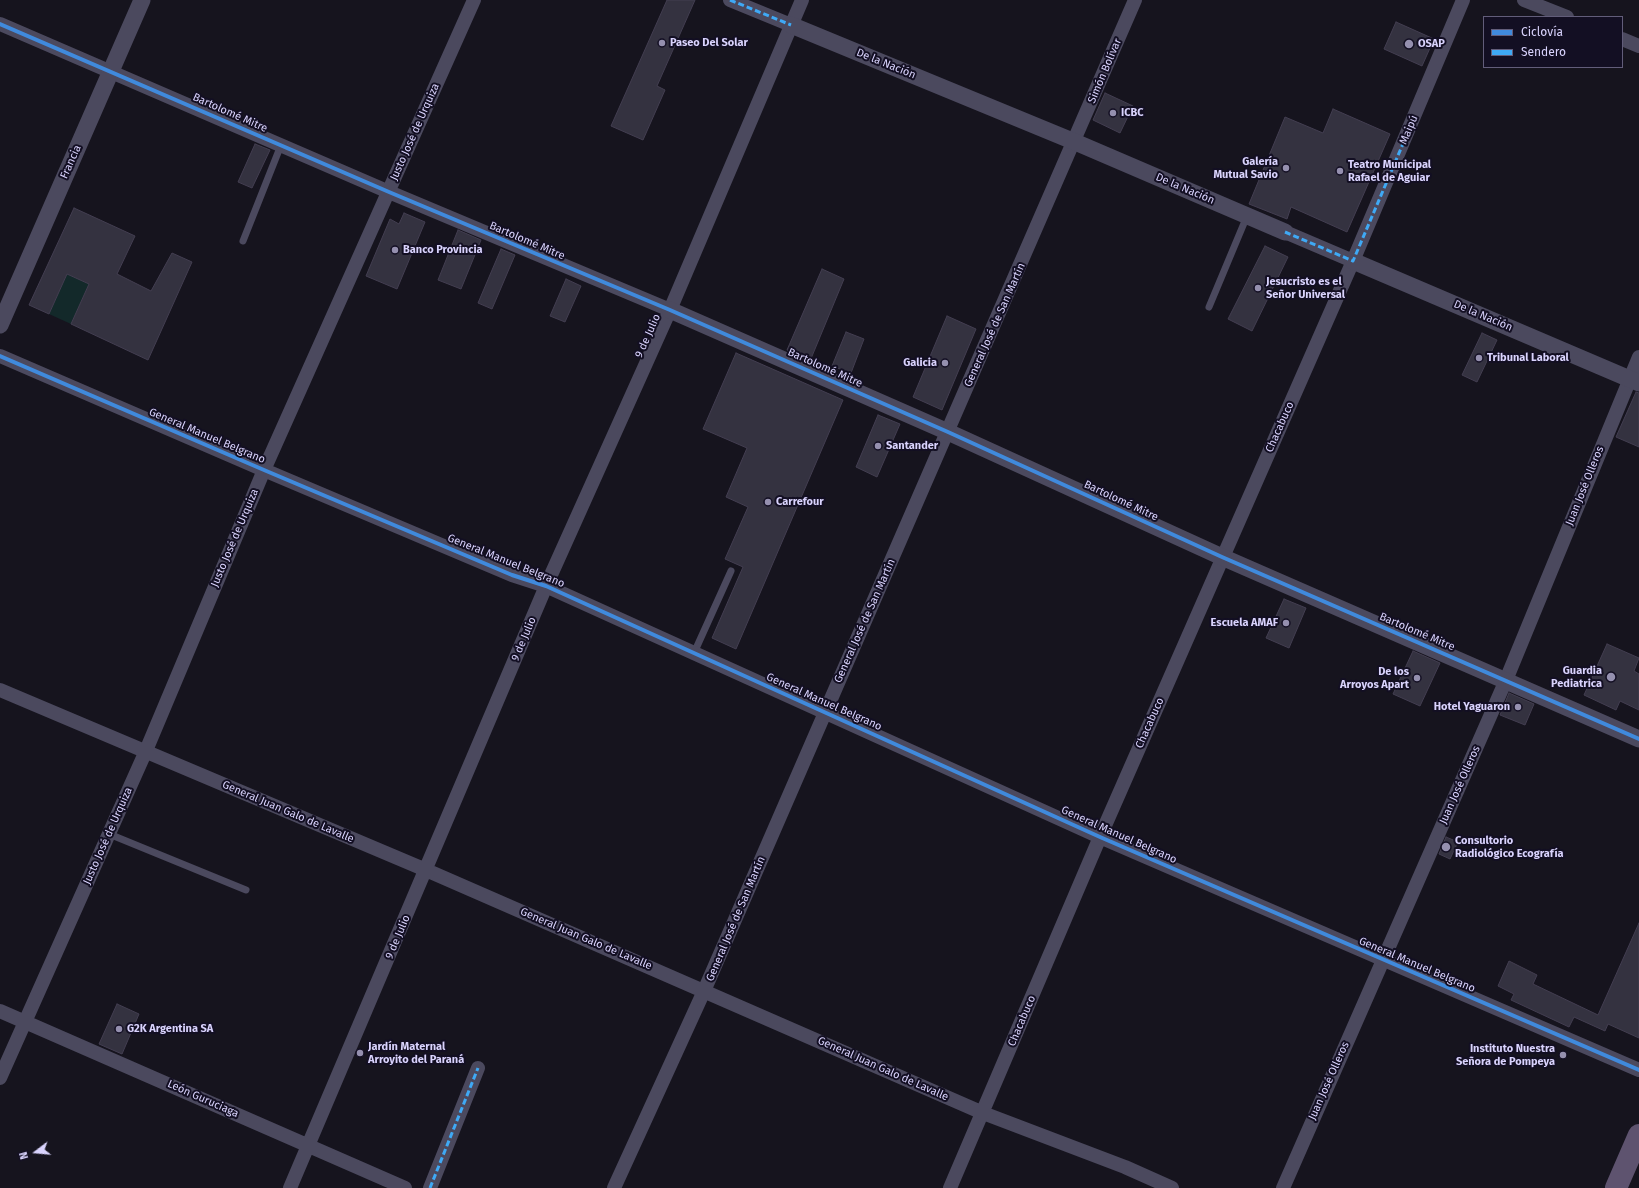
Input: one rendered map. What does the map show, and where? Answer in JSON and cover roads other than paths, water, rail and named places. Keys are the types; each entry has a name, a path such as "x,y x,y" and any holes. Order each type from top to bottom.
{"main road":[{"path":"1616,1188 1639,1135"}],"street":[{"name":"Francia","path":"0,325 142,0"},
{"name":"Justo José de Urquiza","path":"0,1078 24,1021 146,753 264,470 474,0"},
{"name":"De la Nación","path":"730,0 1075,142 1634,381"},
{"name":"9 de Julio","path":"290,1188 546,586 670,310 802,0"},
{"name":"Simón Bolívar","path":"1075,142 1135,0"},
{"name":"Maipú","path":"1353,260 1463,0"},
{"path":"1524,0 1564,16"},
{"name":"Bartolomé Mitre","path":"0,24 389,192 670,310 948,432 1222,557 1639,738"},
{"path":"1623,39 1639,46"},
{"name":"General José de San Martín","path":"614,1188 704,991 1075,142"},
{"name":"Chacabuco","path":"950,1188 1100,837 1353,260"},
{"name":"General Manuel Belgrano","path":"0,356 512,575 546,586 1100,837 1639,1070"},
{"name":"Juan José Olleros","path":"1283,1188 1506,680 1634,381 1639,357"},
{"name":"General Juan Galo de Lavalle","path":"0,690 146,753 426,870 983,1113 1125,1168 1172,1188"},
{"name":"León Guruciaga","path":"0,1011 405,1188"},
{"path":"430,1188 478,1068"}],"lane":[{"path":"243,241 281,145"},
{"path":"1209,307 1247,216"},
{"path":"694,653 730,571"},
{"path":"109,834 246,890"}],"place":[{"name":"Paseo Del Solar","path":"662,43"},
{"name":"OSAP","path":"1409,44"},
{"name":"ICBC","path":"1113,113"},
{"name":"Galería Mutual Savio","path":"1286,168"},
{"name":"Teatro Municipal Rafael de Aguiar","path":"1340,171"},
{"name":"Banco Provincia","path":"395,250"},
{"name":"Jesucristo es el Señor Universal","path":"1258,288"},
{"name":"Tribunal Laboral","path":"1479,358"},
{"name":"Galicia","path":"945,363"},
{"name":"Santander","path":"878,446"},
{"name":"Carrefour","path":"768,502"},
{"name":"Escuela AMAF","path":"1286,623"},
{"name":"Guardia Pediatrica","path":"1611,677"},
{"name":"De los Arroyos Apart","path":"1417,678"},
{"name":"Hotel Yaguaron","path":"1518,707"},
{"name":"Consultorio Radiológico Ecografía","path":"1446,847"},
{"name":"G2K Argentina SA","path":"119,1029"},
{"name":"Jardín Maternal Arroyito del Paraná","path":"360,1053"},
{"name":"Instituto Nuestra Señora de Pompeya","path":"1563,1055"}]}
